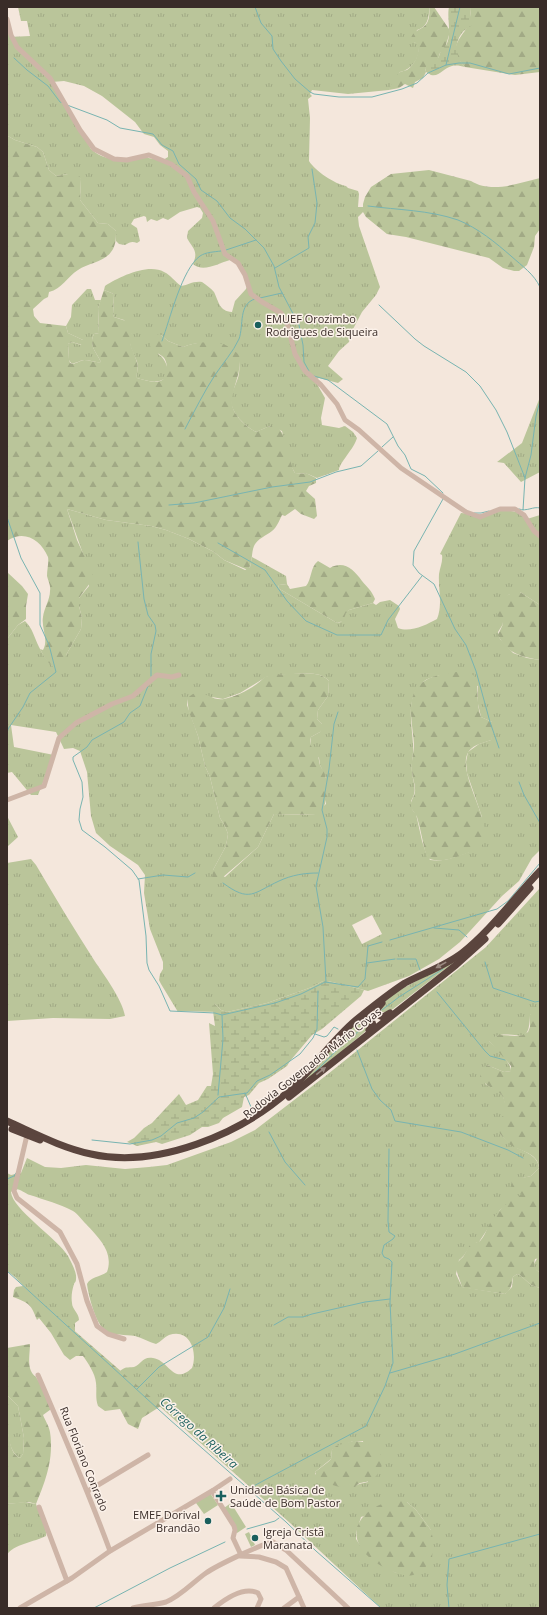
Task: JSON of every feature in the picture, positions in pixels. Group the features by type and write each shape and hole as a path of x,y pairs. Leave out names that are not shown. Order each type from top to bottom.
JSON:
{"highway":[{"name":"Rodovia Governador Mário Covas","path":"7,1121 74,1149 90,1154 118,1158 138,1158 159,1154 229,1131 259,1115 302,1079 338,1036 368,1011 405,984 437,968 462,953 481,936 540,871"},
{"name":"Rodovia Governador Mário Covas","path":"8,1127 81,1155 106,1160 139,1161 175,1155 214,1142 254,1123 474,949 540,878"},
{"path":"405,984 381,1004 377,1010 378,1015 386,1015 416,995"},
{"path":"338,1036 361,1020 366,1018 372,1019 372,1026 350,1048"}],"street":[{"path":"7,19 11,35 17,47 50,78 80,130 94,149 114,159 127,160 149,156 172,164 187,176 194,192 213,222 225,254 238,263 245,274 251,294 281,313 287,323 295,354 305,371 321,385 337,404 345,420 359,430 400,468 466,512 480,516 500,509 515,510 524,515 540,536"},
{"path":"7,800 44,786 59,738 76,723 112,704 133,696 157,675 172,677 179,675"},
{"path":"27,1135 14,1191 17,1198 60,1232 77,1264 87,1301 97,1326 108,1334 124,1339"},
{"name":"Rua Floriano Conrado","path":"38,1375 88,1491 110,1551"},
{"path":"88,1491 148,1454"},
{"path":"20,1608 67,1581 110,1551 230,1479"},
{"path":"212,1491 234,1526 235,1530 233,1538 240,1555"},
{"path":"39,1507 67,1581"},
{"path":"133,1608 166,1602 180,1594 207,1572 240,1555 269,1543 276,1544 286,1550 348,1608"},
{"path":"240,1555 259,1557 276,1562 286,1568 304,1608"},
{"path":"214,1608 243,1591 253,1590 258,1593 261,1599 257,1608"},
{"path":"284,1608 292,1605 299,1597"}],"green space":[{"path":"18,7 430,7 426,24 417,30 414,42 419,44 417,58 409,68 400,72 389,90 348,94 312,90 310,94 312,96 308,99 310,118 309,161 320,173 331,180 358,191 358,207 363,207 363,212 358,217 359,226 380,287 376,295 362,312 352,331 349,342 339,351 328,366 343,379 338,383 319,378 317,379 317,384 325,398 321,418 322,425 339,428 345,426 353,432 357,438 339,470 317,478 308,474 295,473 291,466 282,431 270,426 256,432 236,415 231,401 238,376 239,361 238,354 232,350 218,345 204,343 197,343 183,347 168,341 161,335 158,354 166,363 168,371 167,375 162,380 156,382 137,378 138,364 130,344 130,336 132,332 124,320 114,317 114,294 104,290 105,286 134,272 150,269 157,270 166,273 181,286 202,282 214,292 218,302 224,310 232,312 235,301 246,289 248,284 240,265 230,260 201,268 193,264 195,252 187,238 188,231 202,218 203,213 200,208 197,207 180,212 168,220 163,218 157,221 151,219 147,222 146,217 144,216 134,219 131,224 137,228 140,241 137,243 131,242 125,245 119,244 116,241 116,231 108,224 98,223 80,200 81,179 68,174 56,176 49,170 43,152 37,147 15,140 8,136 7,27 10,37 30,36 27,21 21,21","holes":["64,81 84,86 102,96 135,122 144,134 154,137 160,145 168,151 168,157 163,160 143,158 114,159 102,156 91,149 52,82"]},
{"path":"430,7 434,7 449,29 449,35 445,48 440,53 437,62 425,68 426,72 423,78 415,82 413,88 405,84 399,88 389,90 397,75 410,68 416,59 419,45 411,38 414,33 427,23"},
{"path":"449,7 470,7 471,17 474,22 462,33 457,42 459,59 465,67 452,66 437,75 431,75 426,72 425,68 427,65 436,61 441,50 448,42"},
{"path":"470,7 540,7 540,72 515,75 465,67 456,52 456,46 469,23 471,16"},
{"path":"7,132 8,136 15,140 37,147 43,152 49,170 56,176 78,174 81,179 80,200 98,223 108,224 116,231 115,245 113,250 108,255 78,270 61,286 49,292 48,297 33,309 34,316 40,323 66,326 68,333 83,340 84,343 82,345 72,342 68,344 70,363 84,360 101,362 94,349 92,338 94,334 99,333 98,308 104,290 114,294 114,317 129,322 133,330 131,336 131,347 138,365 137,378 156,382 160,381 166,376 166,362 160,355 150,350 151,344 158,334 168,341 183,347 207,342 224,345 240,356 239,373 232,399 233,409 236,414 243,423 256,432 271,426 277,428 281,432 287,445 292,468 295,473 308,474 316,478 316,483 309,486 306,491 315,499 317,516 314,519 301,514 295,509 285,516 282,515 274,529 260,539 254,546 251,564 248,570 224,560 214,552 189,539 166,530 151,526 106,520 67,509 77,540 92,573 93,579 79,598 82,618 81,629 66,655 64,668 60,670 50,665 40,649 43,650 45,646 43,617 50,594 47,576 48,557 36,541 26,536 20,536 7,541"},
{"path":"429,170 488,187 514,185 540,178 540,229 535,236 534,247 527,265 519,271 514,271 503,268 489,258 406,237 387,234 366,217 363,212 363,204 371,187 391,174"},
{"path":"87,289 91,289 95,300 101,300 98,308 99,333 94,334 92,342 101,362 84,360 71,363 69,360 68,344 72,342 81,345 83,340 68,333 66,326 71,317 72,305"},
{"path":"540,397 540,472 521,482 504,463 497,462 522,443"},
{"path":"67,509 106,520 151,526 166,530 189,539 214,552 224,560 245,570 250,567 252,557 286,576 287,584 279,585 278,588 337,623 341,622 346,612 349,610 373,603 376,605 380,602 390,600 399,606 400,609 395,619 398,628 408,630 423,626 437,619 440,608 439,574 442,555 440,554 461,513 484,515 497,511 511,511 517,512 527,519 540,515 540,605 520,592 508,595 502,622 503,624 498,632 500,639 513,653 527,658 540,660 540,850 532,858 519,881 502,896 460,942 439,959 409,976 368,991 323,981 312,987 267,1003 227,1012 221,1010 214,1003 219,1012 178,1012 159,980 163,969 163,962 150,929 144,893 145,875 138,865 110,846 96,833 91,816 87,772 80,751 73,748 64,749 56,732 11,725 14,747 54,755 38,795 31,795 12,772 7,773 7,639 18,625 25,621 32,630 46,659 52,666 66,655 81,629 82,618 79,598 89,586 86,562","holes":["317,674 329,681 328,696 318,710 317,719 322,724 320,732 311,737 310,747 319,758 320,765 326,778 326,804 314,815 274,814 258,847 225,877 213,870 226,846 228,834 220,818 210,777 205,766 198,736 187,705 187,699 212,697 223,699 240,693 266,677 278,675","440,675 478,686 478,704 481,717 492,722 491,740 479,744 468,752 466,762 467,773 482,817 469,852 450,859 430,860 422,841 416,814 413,811 411,801 415,790 412,768 413,747 411,711 417,688 425,681","372,915 382,934 362,944 352,925"]},
{"path":"318,561 330,568 340,565 348,567 352,570 369,589 375,599 373,603 349,610 343,621 337,623 278,588 279,585 287,584 290,589 306,586 314,566"},
{"path":"7,572 28,594 26,619 18,625 7,639"},
{"path":"514,592 520,592 540,605 540,660 527,658 516,654 506,646 498,635 503,624 497,614 497,606 507,595"},
{"path":"466,671 476,677 481,717 492,722 491,740 476,745 471,749 466,760 470,785 481,813 485,837 482,845 475,850 444,860 435,860 427,858 417,817 411,806 415,787 412,776 414,740 411,718 411,703 416,689 426,680 439,675"},
{"path":"317,674 329,681 328,696 318,710 317,719 322,724 323,728 320,732 311,737 310,740 311,745 318,756 327,781 326,800 322,811 319,815 274,814 258,847 215,884 212,878 213,870 226,846 228,834 220,818 210,777 205,766 198,736 189,712 187,699 196,693 201,693 214,698 224,699 246,691 265,677 275,675"},
{"path":"7,816 18,837 7,847"},
{"path":"31,859 112,987 125,1016 110,1019 53,1018 7,1021 7,863"},
{"path":"540,888 540,1005 530,1015 528,1031 525,1034 522,1036 499,1035 489,1041 506,1059 511,1071 504,1072 487,1065 485,1084 500,1092 504,1098 505,1113 500,1134 512,1145 534,1157 539,1168 531,1176 523,1178 523,1194 500,1210 479,1242 472,1245 465,1255 459,1260 456,1274 462,1287 505,1294 512,1287 513,1277 517,1274 531,1285 540,1288 540,1608 381,1608 290,1523 120,1371 125,1368 136,1366 146,1358 153,1358 163,1363 176,1373 186,1373 192,1368 194,1362 193,1349 191,1343 182,1335 169,1335 156,1344 135,1336 112,1334 102,1327 93,1309 87,1284 93,1278 107,1272 109,1265 107,1252 100,1240 77,1214 63,1206 30,1195 18,1189 11,1192 13,1199 19,1207 63,1249 75,1270 76,1281 72,1291 72,1305 78,1315 79,1320 75,1323 75,1332 7,1271 7,1173 11,1175 21,1173 27,1158 45,1167 61,1168 86,1165 125,1169 167,1165 231,1142 255,1130 328,1074 486,947","holes":["353,1441 363,1441 368,1482 354,1487 339,1486 315,1474 315,1472 331,1459 332,1450","407,1502 416,1510 431,1530 412,1575 394,1572 361,1547 356,1539 356,1533 361,1517"]},
{"path":"457,960 393,1009 387,1012 380,1012 381,1006 394,994"},
{"path":"323,981 364,990 361,996 322,1029 312,1035 287,1066 268,1079 259,1083 249,1095 244,1097 242,1107 223,1118 219,1123 208,1127 202,1127 190,1135 162,1144 156,1142 137,1146 127,1142 152,1123 179,1094 186,1105 198,1100 207,1086 211,1086 213,1074 209,1023 215,1026 213,1011 216,1011 211,1008 214,1003 221,1010 227,1012 267,1003 312,987"},
{"path":"540,1005 540,1258 535,1259 534,1265 540,1273 540,1288 531,1285 517,1274 513,1277 510,1289 505,1294 465,1288 462,1287 455,1266 471,1244 479,1242 482,1239 492,1220 499,1211 522,1194 514,1191 511,1186 512,1180 531,1176 539,1168 538,1163 533,1157 512,1146 500,1134 498,1120 503,1116 503,1096 480,1079 481,1069 487,1065 504,1072 511,1071 511,1066 489,1041 489,1039 499,1035 517,1036 528,1032 530,1027 530,1015 534,1007"},
{"path":"368,1020 370,1024 368,1029 296,1088 314,1071 345,1033 352,1027"},
{"path":"538,1257 540,1258 540,1273 535,1269 534,1264"},
{"path":"23,1286 161,1406 142,1418 138,1429 128,1424 120,1409 105,1411 98,1406 94,1376 91,1368 83,1356 76,1356 70,1360 64,1355 51,1333 39,1318 37,1320 31,1307 23,1301 13,1297 16,1287"},
{"path":"30,1344 29,1362 31,1370 54,1407 43,1415 50,1432 50,1460 46,1478 36,1504 29,1502 7,1504 7,1430 12,1449 16,1456 20,1458 23,1454 24,1438 18,1406 7,1395 7,1348"},
{"path":"7,1395 18,1406 24,1438 23,1454 20,1458 15,1454 9,1439"},
{"path":"353,1441 368,1444 379,1452 382,1458 382,1464 380,1471 374,1478 369,1481 359,1483 355,1487 351,1488 336,1486 318,1480 315,1472 331,1459 332,1450 336,1446"},
{"path":"210,1493 218,1505 204,1514 196,1503"},
{"path":"392,1500 402,1500 407,1502 416,1510 431,1530 433,1539 432,1560 418,1573 413,1575 407,1575 389,1570 375,1562 365,1553 358,1543 356,1533 359,1523 365,1514 376,1506"},
{"path":"25,1502 36,1504 44,1524 46,1536 14,1548 7,1555 7,1504"},
{"path":"231,1503 246,1527 237,1533 224,1508"},
{"path":"249,1532 255,1545 251,1547 245,1534"}],"waterway":[{"path":"255,7 261,23 272,36 273,49 281,61 295,79 314,94 339,97 372,97 402,89 417,83 428,73 446,65 459,63 470,63 509,74 540,68"},
{"path":"446,65 460,7"},
{"path":"14,58 48,86 60,102 63,103"},
{"path":"67,105 107,120 120,128 153,134 162,145 173,151 179,164 196,179 201,190 217,201 230,218 245,229 264,248 274,266 279,287 299,325 303,345 304,362 309,371"},
{"path":"275,268 309,248 308,237 315,223 317,203 312,169"},
{"path":"368,206 436,214 465,223 486,236 505,251 531,274 540,287"},
{"path":"226,250 256,240"},
{"path":"162,341 182,283 194,262 202,255 210,252 221,251"},
{"path":"260,298 282,293"},
{"path":"185,429 211,381 237,344 244,310 246,305 255,299"},
{"path":"379,305 415,339 466,372 480,386 496,410 507,432 525,478"},
{"path":"314,376 328,380 387,424 398,446 405,455 411,469 425,476 443,493"},
{"path":"523,510 525,478 531,455 536,416 540,401"},
{"path":"382,447 393,437"},
{"path":"169,505 194,503 272,487 310,482 336,472 361,466 378,451"},
{"path":"443,499 414,551 413,565 419,573 434,584 455,629 466,645 476,671 499,748"},
{"path":"519,509 525,510 540,508"},
{"path":"474,513 489,511"},
{"path":"7,517 21,558 40,593 40,625 49,645 56,672 30,693 23,707 8,729 7,734"},
{"path":"138,542 144,599 148,615 155,625 156,631 151,654 151,676"},
{"path":"218,543 265,570 287,601 306,621 337,635 381,635 388,620 422,576"},
{"path":"148,686 140,706 130,713 124,722 92,740 87,747 73,757 73,760 82,782 83,797 79,820 82,830 132,870 139,880 146,936 147,963 149,970 159,986 170,1011 215,1013 222,1015 275,1003 301,994 325,982 358,987 365,979 368,946 382,942"},
{"path":"326,982 323,927 316,886 327,837 327,829 322,810 329,769 334,724 338,712"},
{"path":"519,782 524,795 540,823"},
{"path":"390,940 497,909 508,901 540,863"},
{"path":"138,879 163,875 188,877 195,873"},
{"path":"223,883 239,893 251,894 289,877 318,873"},
{"path":"434,928 459,930 467,937"},
{"path":"367,963 395,959"},
{"path":"397,959 416,959 420,970"},
{"path":"485,962 493,988 535,1002 540,1001"},
{"path":"382,1010 399,997 443,969"},
{"path":"92,1140 130,1144 152,1140 161,1136 177,1123 194,1118 219,1097 247,1093 257,1081 270,1075 300,1054 313,1038 317,1029 318,991"},
{"path":"437,992 485,1051 490,1056 505,1060"},
{"path":"218,1095 223,1039 222,1015"},
{"path":"314,1073 337,1050 368,1023"},
{"path":"315,1034 324,1037 327,1036 334,1027 338,1029"},
{"path":"357,1050 372,1089 380,1100 391,1110 395,1121 461,1132 508,1150 523,1158"},
{"path":"245,1093 251,1107"},
{"path":"269,1132 285,1162 305,1185"},
{"path":"248,1489 366,1426 385,1386 393,1363 390,1302 392,1262 384,1257 382,1253 384,1245 395,1236 389,1232 388,1221 389,1149"},
{"path":"7,1179 14,1176 16,1173"},
{"name":"Córrego da Ribeira","path":"7,1271 169,1419 381,1608"},
{"path":"137,1389 159,1367 208,1337 224,1308 230,1289"},
{"path":"274,1325 288,1317 303,1317 365,1302 390,1299"},
{"path":"390,1373 455,1354 540,1323"},
{"path":"247,1529 275,1521 279,1518"},
{"path":"449,1608 447,1585 449,1559 540,1534"},
{"path":"94,1608 170,1568 225,1542"}],"place":[{"name":"EMUEF Orozimbo Rodrigues de Siqueira","path":"258,325"},
{"name":"Unidade Básica de Saúde de Bom Pastor","path":"221,1496"},
{"name":"EMEF Dorival Brandão","path":"208,1521"},
{"name":"Igreja Cristã Maranata","path":"255,1538"}]}
